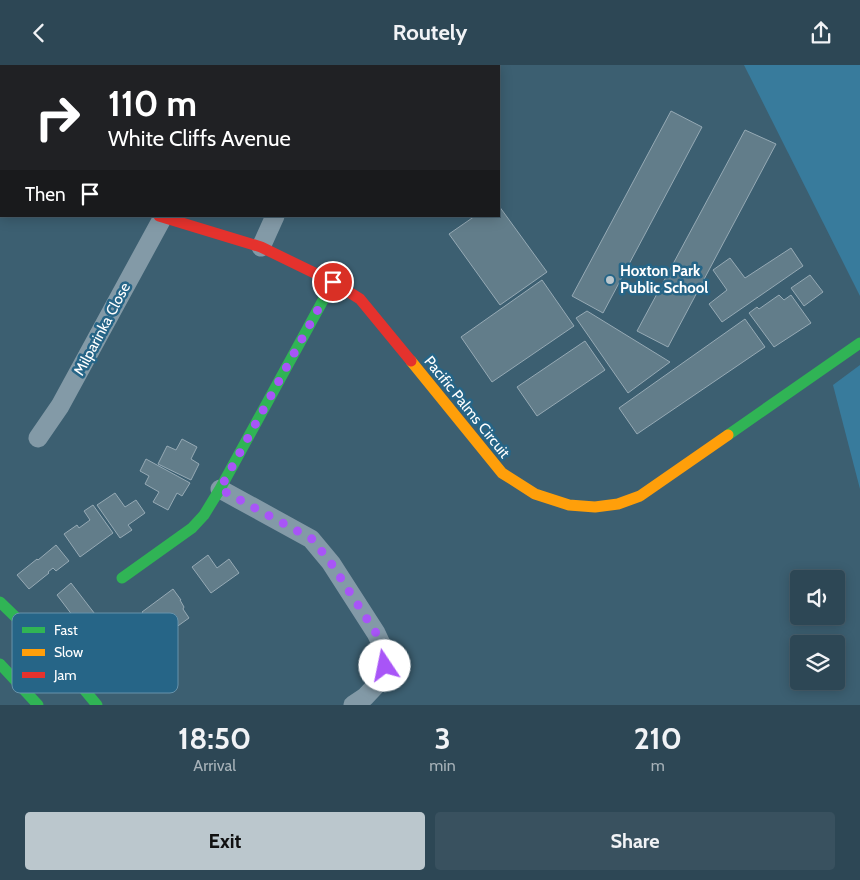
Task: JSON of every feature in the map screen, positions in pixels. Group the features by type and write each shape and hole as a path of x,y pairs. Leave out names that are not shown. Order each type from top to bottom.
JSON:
{"street":[{"name":"Pacific Palms Circuit","path":"161,217 261,247 333,282 360,299 502,473 535,495 569,505 595,507 618,504 640,496 860,343"},
{"name":"Milparinka Close","path":"38,438 60,406 161,217"},
{"path":"261,247 275,217"},
{"path":"122,578 192,528 204,515 333,282"},
{"path":"220,489 312,539 331,563 376,633 384,650 385,666 380,681 365,697 352,705"},
{"path":"0,602 12,614"},
{"path":"0,664 12,677"},
{"path":"27,693 38,705"},
{"path":"87,693 97,705"}],"shaded area":[{"path":"744,65 860,65 860,296"},
{"path":"860,365 860,489 833,385"}],"building":[{"path":"671,111 702,127 603,313 572,296"},
{"path":"745,130 776,144 668,347 637,331"},
{"path":"500,207 547,272 500,305 449,234 474,217 500,217"},
{"path":"791,248 803,266 722,322 709,304 727,290 713,270 730,258 745,278"},
{"path":"810,275 823,292 804,306 791,288"},
{"path":"542,280 574,326 492,382 461,337"},
{"path":"779,295 784,300 791,295 811,323 774,347 749,313 757,307 759,309"},
{"path":"587,311 670,362 628,393 576,318"},
{"path":"745,319 765,347 637,434 619,408"},
{"path":"585,341 605,370 537,416 517,387"},
{"path":"182,439 197,447 191,459 199,464 191,480 158,464 167,446 176,450"},
{"path":"146,459 190,483 182,496 177,493 168,510 153,502 159,492 145,484 149,476 140,471"},
{"path":"115,493 125,507 136,500 145,513 128,525 132,530 120,538 97,505"},
{"path":"93,505 113,533 80,557 64,534 77,525 79,528 90,520 84,511"},
{"path":"56,545 69,561 56,571 53,568 29,589 17,575"},
{"path":"208,555 217,568 229,559 239,573 211,593 192,567"},
{"path":"71,583 94,613 71,613 57,595"},
{"path":"173,589 181,600 183,609 189,618 178,626 178,613 142,612"}],"traffic: fast":[{"path":"122,578 192,528 204,515 333,282"},
{"path":"728,435 860,343"},
{"path":"0,602 12,614"},
{"path":"0,664 12,677"},
{"path":"27,693 38,705"},
{"path":"87,693 97,705"}],"traffic: slow":[{"path":"411,361 502,473 535,494 569,505 595,507 618,504 640,496 728,435"}],"traffic: jam":[{"path":"162,217 261,247 333,282 360,299 411,361"}],"place":[{"name":"Hoxton Park Public School","path":"610,280"}],"route":[{"path":"333,282 220,489 312,539 331,563 376,633 384,650 385,666"}]}
